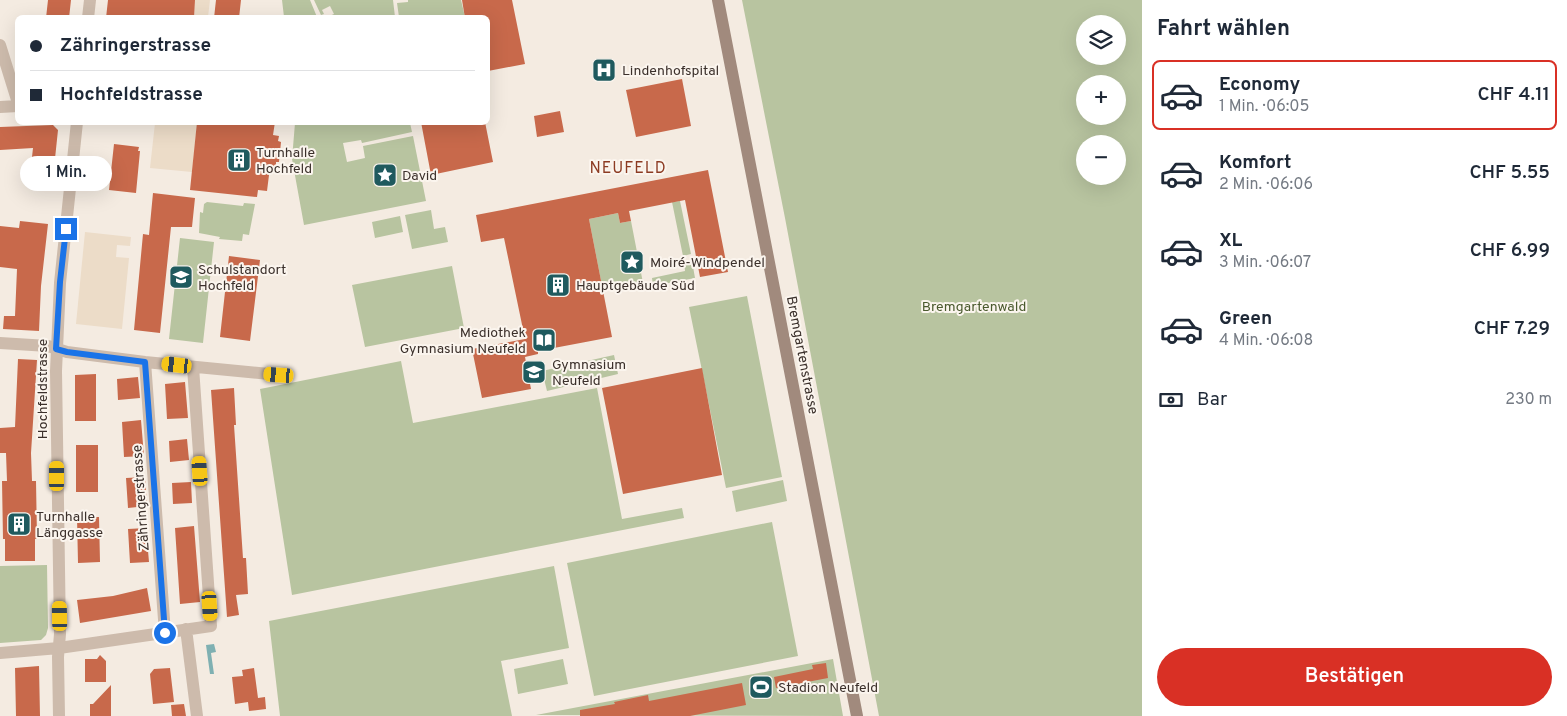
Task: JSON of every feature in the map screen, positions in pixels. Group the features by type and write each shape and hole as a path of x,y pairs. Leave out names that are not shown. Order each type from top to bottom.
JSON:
{"main road":[{"name":"Bremgartenstrasse","path":"718,0 857,716"}],"street":[{"path":"88,15 90,0"},
{"path":"0,45 15,94"},
{"path":"0,107 15,104"},
{"name":"Hochfeldstrasse","path":"59,716 56,349 60,282 77,125"},
{"path":"0,343 48,346 67,352 145,362 279,375"},
{"name":"Zähringerstrasse","path":"145,362 165,633"},
{"path":"0,653 59,648 211,626 193,367"},
{"path":"186,630 196,716"}],"green space":[{"path":"282,0 310,0 316,15 284,15"},
{"path":"314,0 393,0 395,15 332,15 334,14 330,6 322,10 324,14 321,15"},
{"path":"408,0 461,0 465,15 399,15 397,3 408,2"},
{"name":"Bremgartenwald","path":"742,0 1142,0 1142,716 879,716"},
{"path":"295,125 410,125 412,132 362,143 361,140 343,143 347,162 365,158 363,146 413,136 426,201 304,225 292,159"},
{"path":"680,201 691,254 683,256 672,202"},
{"path":"207,202 243,206 244,203 255,204 249,235 243,234 242,241 219,239 220,237 199,233 200,212 203,213 204,204"},
{"path":"431,210 434,229 445,227 448,242 412,249 405,215"},
{"path":"618,213 620,223 631,221 643,283 603,291 589,219"},
{"path":"400,216 403,232 375,238 372,222"},
{"path":"180,238 214,242 203,343 169,339"},
{"path":"692,261 695,278 653,286 652,278 685,271 684,262"},
{"path":"452,266 464,328 365,347 352,285"},
{"path":"747,296 782,477 726,488 689,307"},
{"path":"614,355 618,374 547,391 542,371"},
{"path":"401,361 413,423 597,388 622,519 682,508 684,518 292,595 260,389"},
{"path":"783,480 787,501 736,512 732,491"},
{"path":"772,522 798,656 594,696 567,563"},
{"path":"47,565 48,628 46,635 41,640 0,643 0,566"},
{"path":"554,566 569,648 501,661 512,716 280,716 269,621"},
{"path":"563,659 568,684 518,694 514,669"},
{"name":"Stadion Neufeld","path":"833,659 843,716 536,715"}],"shaded area":[{"path":"195,0 210,0 208,15 194,15"},
{"path":"155,125 197,125 192,172 150,168"},
{"path":"85,232 131,237 130,246 117,245 116,257 129,258 122,329 76,324"}],"water":[{"path":"214,644 216,652 211,653 214,674 210,674 206,645"}],"building":[{"path":"48,0 71,0 69,15 46,15"},
{"path":"108,0 195,0 194,15 106,15"},
{"path":"216,0 241,0 239,15 214,15"},
{"path":"462,0 512,0 525,64 490,71 490,15 464,15"},
{"path":"682,79 691,126 636,137 626,90"},
{"path":"560,111 564,132 537,137 534,116"},
{"path":"53,125 58,130 52,187 29,184 33,148 0,150 0,127"},
{"name":"Turnhalle Hochfeld","path":"197,125 275,125 273,135 279,136 278,141 281,142 279,162 276,162 276,168 270,167 267,191 258,190 257,197 190,190"},
{"path":"422,125 486,125 493,162 431,175"},
{"path":"114,144 139,147 136,193 109,190"},
{"name":"Hauptgebäude Süd","path":"708,170 728,272 700,277 685,200 629,211 631,221 620,223 618,213 589,219 612,337 538,351 538,354 525,357 531,389 482,398 472,349 525,339 504,238 481,242 476,215"},
{"path":"153,193 195,198 192,227 171,227 160,333 134,330 143,234 149,235"},
{"path":"20,221 48,224 41,286 39,331 3,329 4,316 15,316 17,269 0,267 0,226 19,228"},
{"path":"229,256 260,260 250,341 220,337"},
{"path":"18,359 37,360 31,453 32,481 36,481 37,539 35,539 35,561 5,561 5,539 3,539 2,481 7,481 6,453 0,453 0,428 15,427"},
{"path":"702,368 722,475 623,494 602,388"},
{"path":"96,374 96,421 75,421 75,375"},
{"path":"138,377 140,398 118,400 117,379"},
{"path":"185,382 188,418 167,419 165,384"},
{"path":"234,388 236,425 234,425 243,558 246,558 248,594 236,595 239,615 227,617 211,390"},
{"path":"141,420 144,456 124,457 122,422"},
{"path":"187,439 189,460 170,462 169,441"},
{"path":"76,445 98,445 98,492 76,492"},
{"path":"145,477 147,506 128,508 126,478"},
{"path":"191,482 192,503 173,504 172,483"},
{"path":"77,517 99,517 100,562 78,563"},
{"path":"194,526 200,602 180,604 175,528"},
{"path":"146,528 149,562 130,563 128,529"},
{"path":"147,588 151,611 80,623 77,600 113,596"},
{"path":"100,655 106,661 106,682 85,682 85,659 97,659"},
{"path":"826,663 828,678 776,688 774,677 813,669 812,665"},
{"path":"39,666 40,716 16,716 15,668"},
{"path":"170,668 174,702 153,704 150,674 154,669"},
{"path":"254,668 258,698 265,697 266,709 249,711 248,702 235,704 232,677 243,676 242,670"},
{"path":"742,683 746,705 690,716 580,716 580,710 615,704 614,702 648,695 649,701"},
{"path":"111,685 111,716 90,716 90,704 93,704"},
{"path":"184,704 186,716 172,716 171,705"}],"place":[{"name":"Lindenhofspital","path":"604,70"},
{"name":"Turnhalle Hochfeld","path":"239,160"},
{"name":"David","path":"385,175"},
{"name":"Moiré-Windpendel","path":"632,262"},
{"name":"Schulstandort Hochfeld","path":"181,277"},
{"name":"Hauptgebäude Süd","path":"558,285"},
{"name":"Mediothek Gymnasium Neufeld","path":"544,340"},
{"name":"Gymnasium Neufeld","path":"534,372"},
{"name":"Turnhalle Länggasse","path":"19,524"},
{"name":"Stadion Neufeld","path":"761,687"}],"district":[{"name":"NEUFELD","path":"628,167"}],"route":[{"path":"66,229 60,282 56,349 145,362 165,633"}]}
